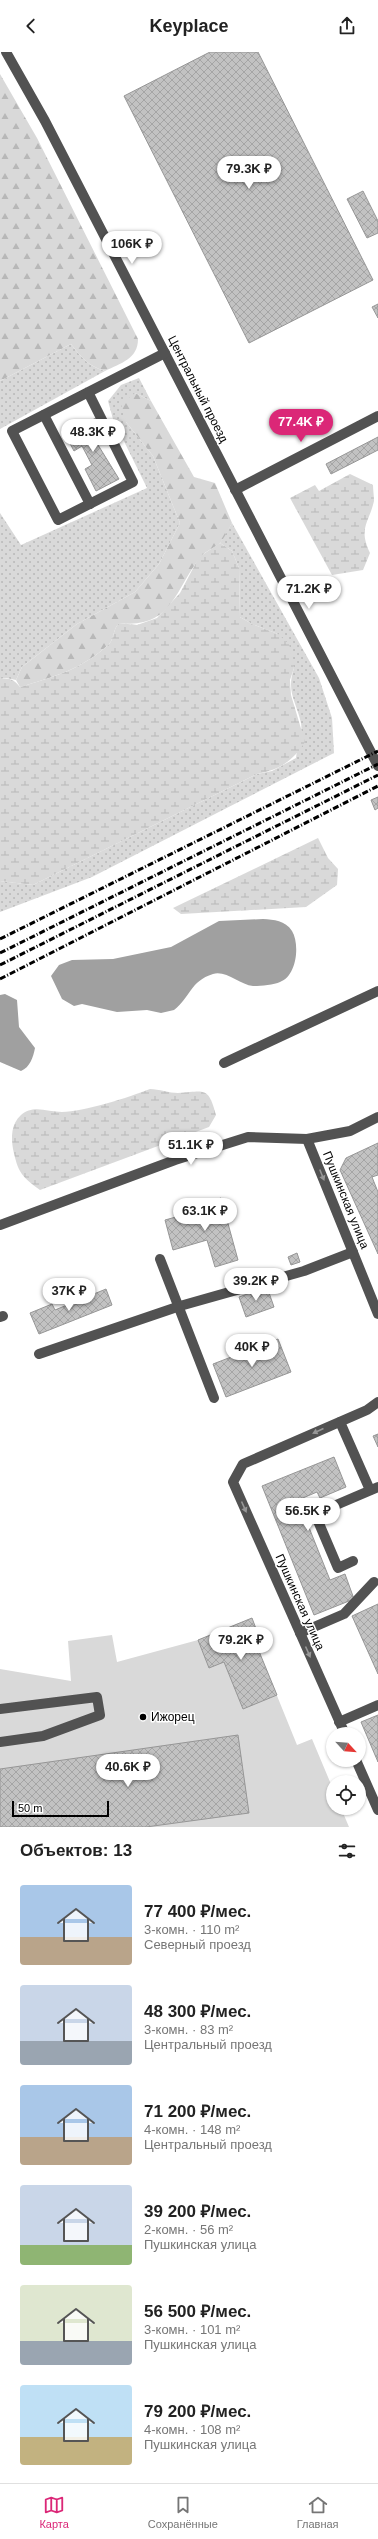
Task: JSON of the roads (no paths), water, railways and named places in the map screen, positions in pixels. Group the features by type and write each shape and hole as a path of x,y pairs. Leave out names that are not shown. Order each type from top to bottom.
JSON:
{"street":[{"name":"Центральный проезд","path":"6,52 45,121 378,766"},
{"path":"88,392 133,482 58,520 12,431 165,352"},
{"path":"44,415 90,504"},
{"path":"235,490 378,416"},
{"path":"224,1062 378,991"},
{"path":"0,1225 175,1160 248,1137 307,1139 350,1131 378,1117"},
{"name":"Пушкинская улица","path":"307,1139 378,1314"},
{"path":"40,1354 180,1306 304,1271 353,1252"},
{"path":"160,1259 180,1306 214,1398"},
{"name":"Пушкинская улица","path":"342,1727 233,1482 243,1464 367,1410 378,1402"},
{"path":"340,1422 374,1489 314,1514 338,1568 353,1562"},
{"path":"300,1633 344,1614 374,1582"},
{"path":"0,1709 97,1697 100,1715 43,1736 0,1742"},
{"path":"340,1722 378,1705"},
{"path":"359,1767 378,1810"}],"railway":[{"path":"0,939 378,751"},
{"path":"0,953 378,764"},
{"path":"0,965 378,775"},
{"path":"0,979 378,786"}],"place":[{"name":"Ижорец","path":"143,1717"}]}
